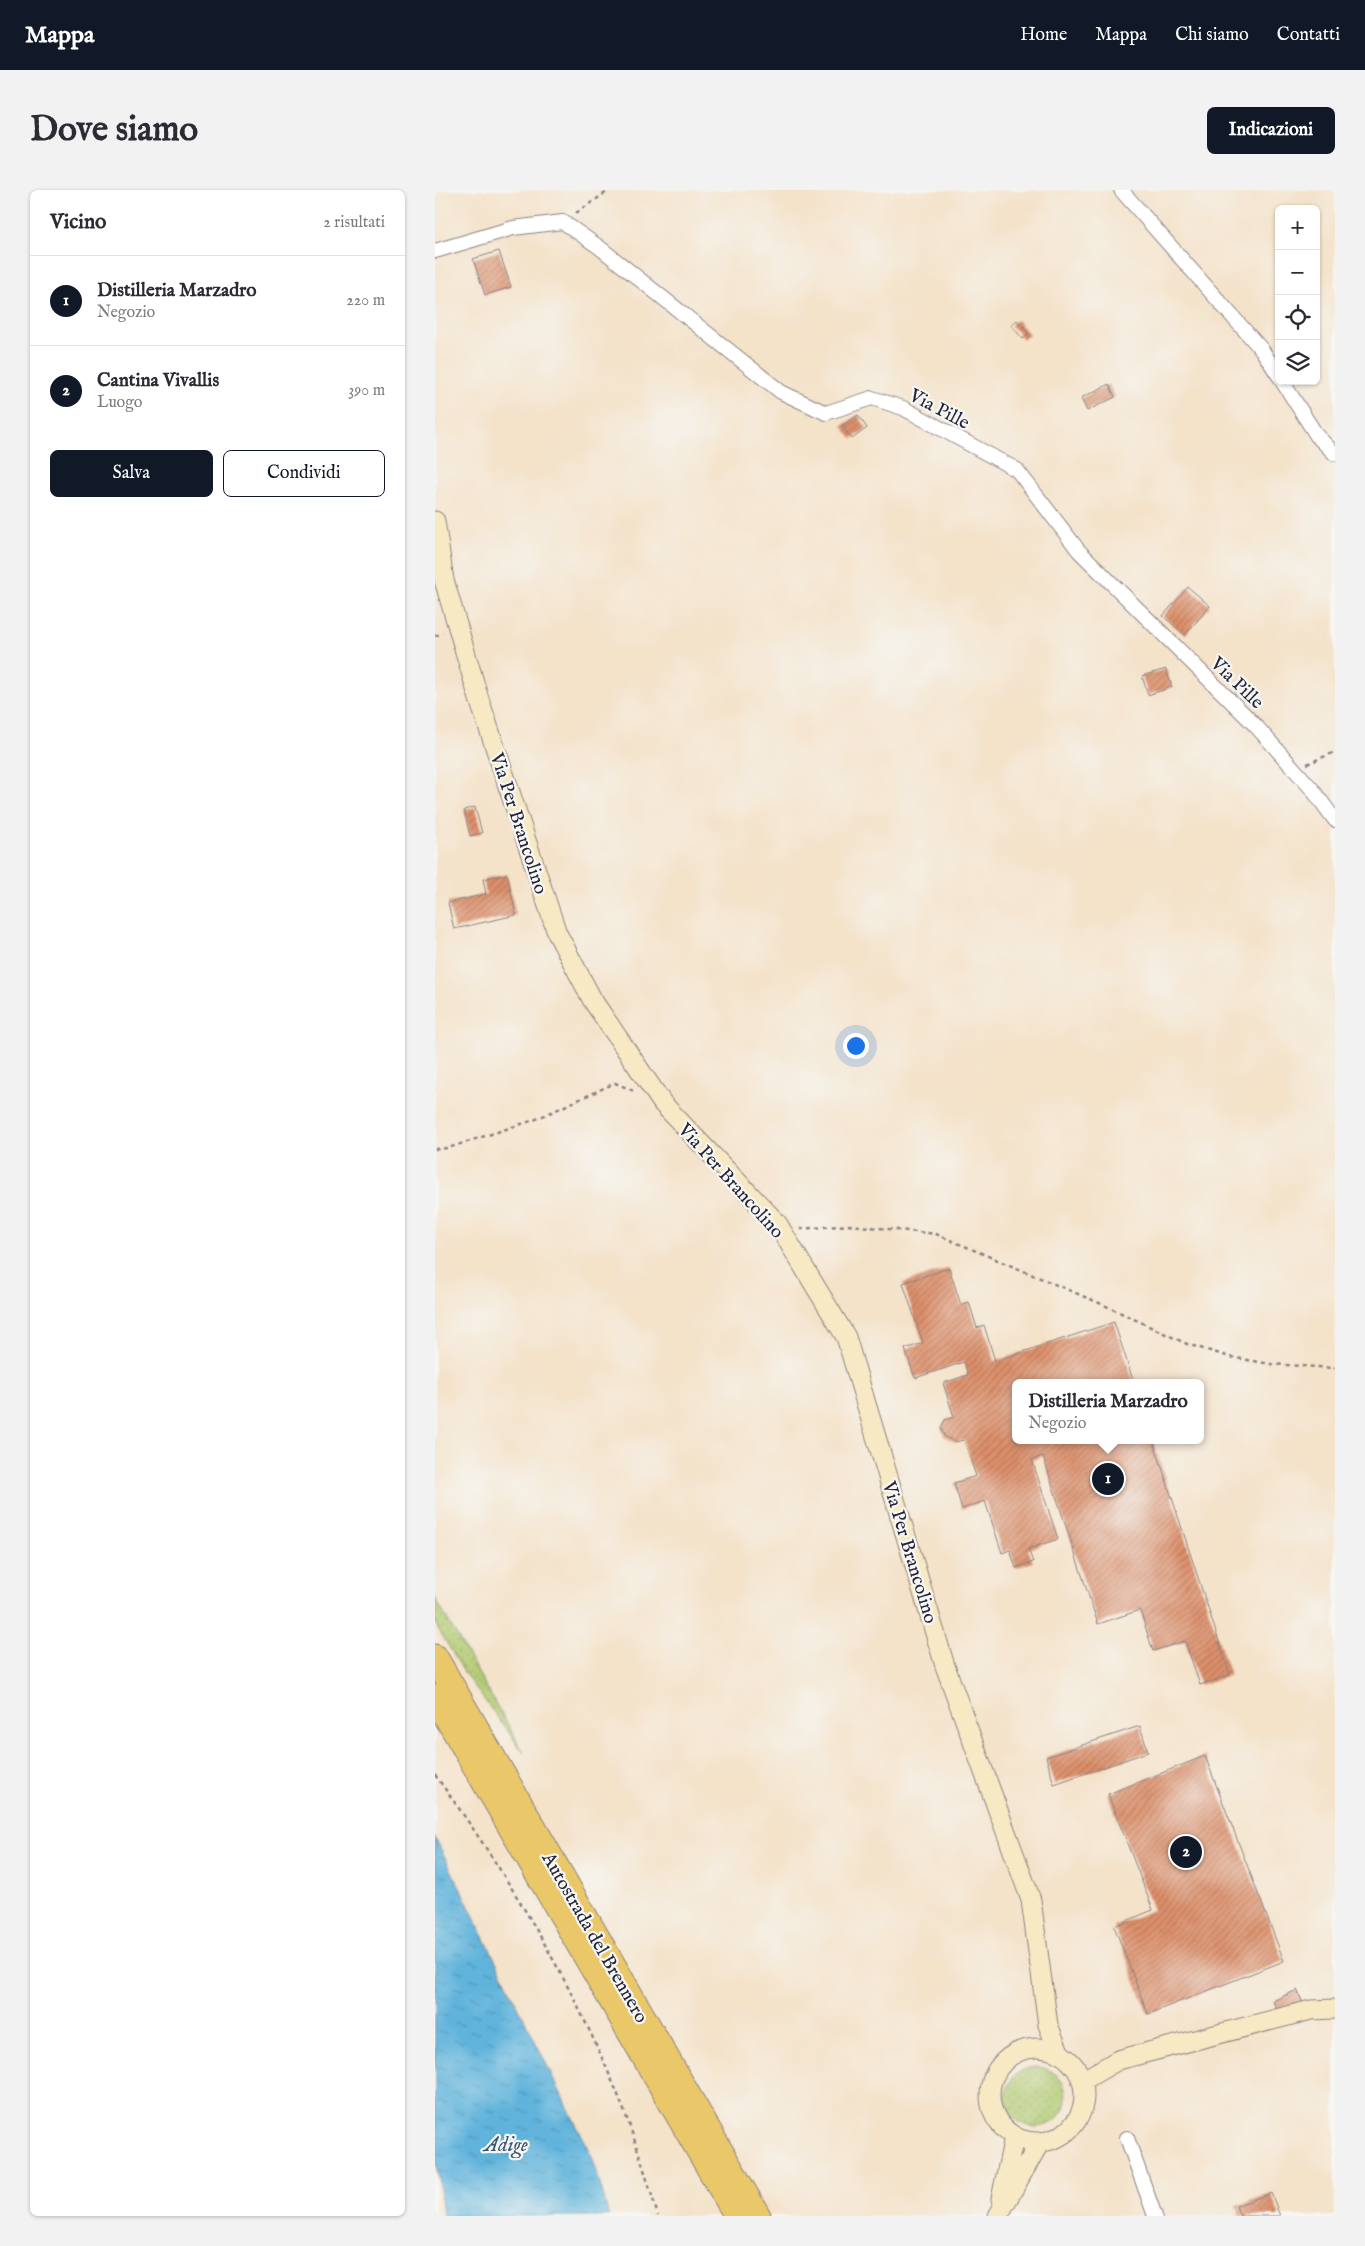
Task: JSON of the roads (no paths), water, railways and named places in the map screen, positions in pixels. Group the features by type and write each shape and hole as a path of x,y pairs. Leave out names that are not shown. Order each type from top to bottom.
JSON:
{"highway":[{"name":"Autostrada del Brennero","path":"435,1657 758,2216"},
{"name":"Autostrada del Brennero","path":"435,1697 737,2216"}],"main road":[{"name":"Via Per Brancolino","path":"435,521 444,580 479,699 557,933 593,1002 663,1104 777,1223 846,1337 945,1666 1031,1900 1036,1936"},
{"path":"1034,2048 1037,2033 1036,1936"},
{"path":"1036,1936 1048,2025 1060,2054"},
{"path":"1082,2081 1118,2060 1311,2010 1335,2009"},
{"path":"1043,2048 1060,2054 1077,2070 1082,2081 1083,2102 1076,2121 1066,2132 1054,2139 1040,2142 1027,2141 1014,2136 1002,2127 993,2115 989,2100 990,2084 996,2070 1006,2058 1019,2050 1043,2048"},
{"path":"998,2216 1014,2136"},
{"path":"998,2216 1040,2142"}],"street":[{"path":"1121,190 1262,350 1275,370"},
{"name":"Via Pille","path":"435,250 513,228 563,222 599,247 781,392 826,413 872,398 903,408 1017,470 1079,551 1255,725 1295,769 1335,820"},
{"path":"1285,385 1317,436 1335,454"},
{"path":"1127,2138 1155,2216"}],"water":[{"name":"Adige","path":"435,1837 593,2159 609,2216 443,2216 435,2153"}],"place":[{"name":"Distilleria Marzadro","path":"1108,1479"},
{"name":"Cantina Vivallis","path":"1186,1852"}]}
